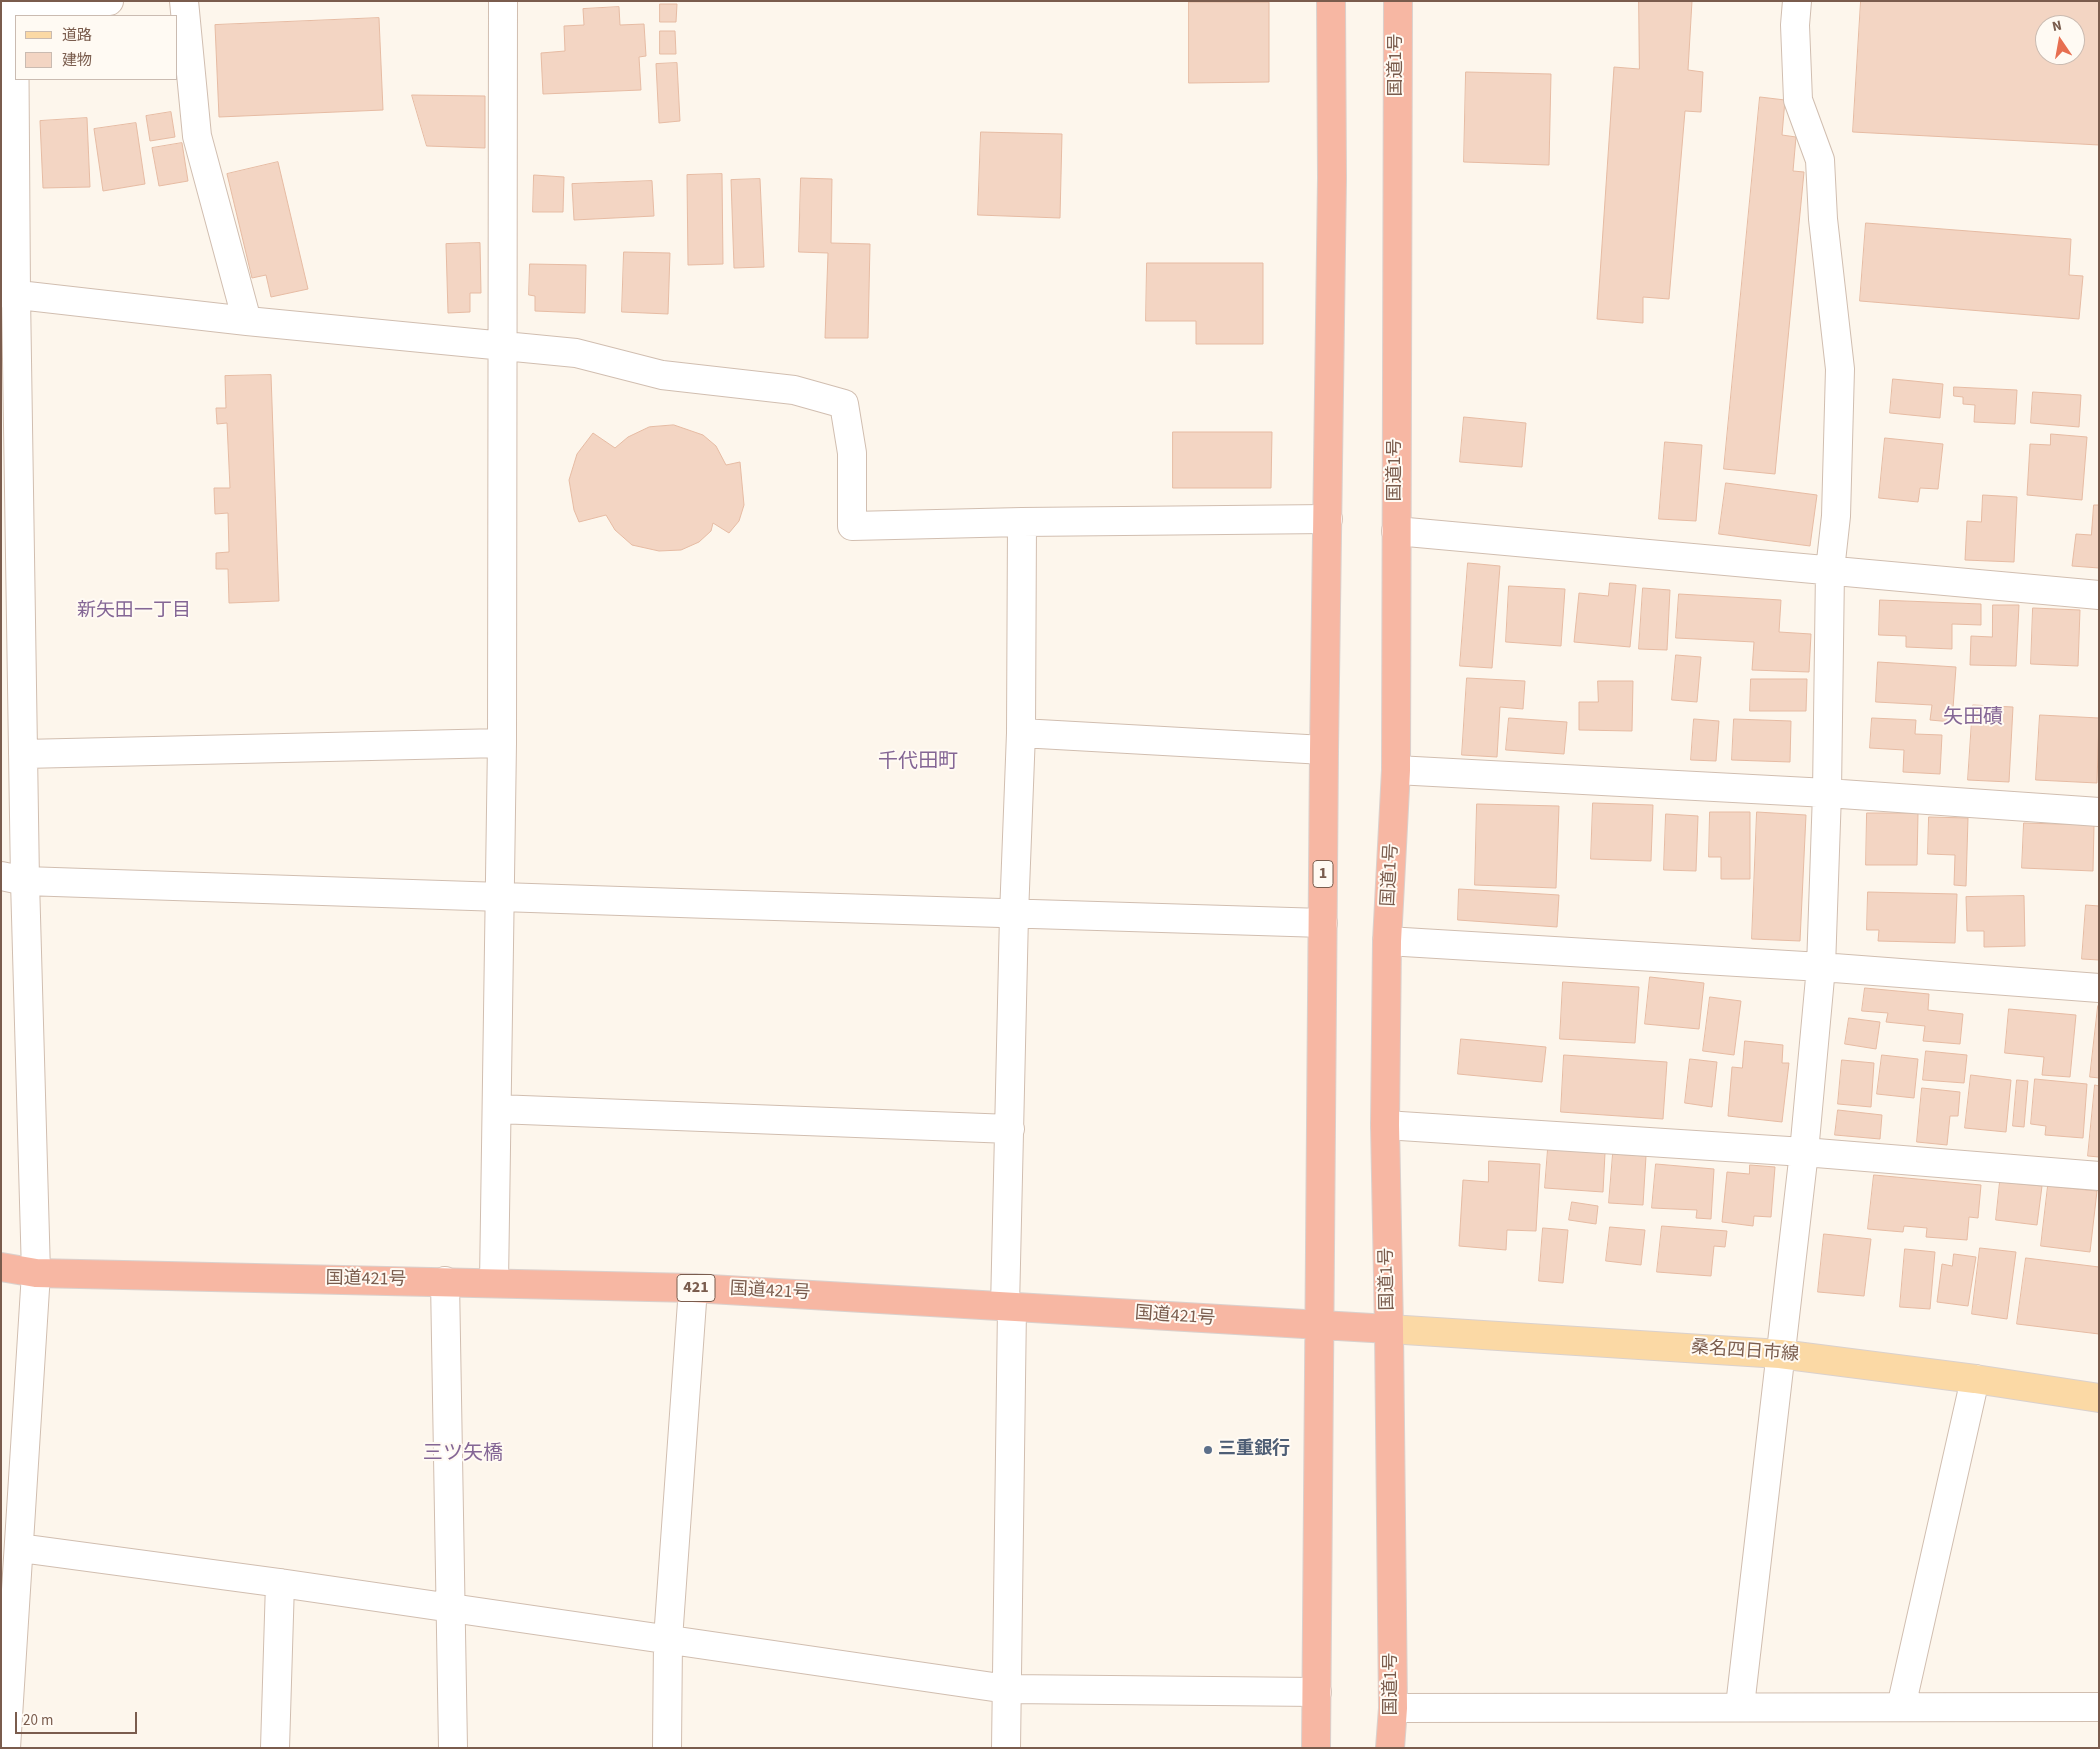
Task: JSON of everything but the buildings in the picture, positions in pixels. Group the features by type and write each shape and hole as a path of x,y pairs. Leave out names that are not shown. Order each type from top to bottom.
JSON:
{"highway":[{"name":"1","path":"1316,1748 1324,750 1332,178 1332,1"},
{"name":"国道1号","path":"1390,1748 1393,1708 1385,1125 1387,941 1396,770 1398,1"},
{"name":"国道421号","path":"1,1267 36,1273 693,1288 1389,1329"}],"main road":[{"name":"桑名四日市線","path":"1389,1329 1780,1354 1975,1379 2099,1398"}],"street":[{"path":"6,1748 36,1273 13,878 23,754 12,713 8,294 14,5 109,1"},
{"path":"184,1 197,136 247,321"},
{"path":"494,1282 502,743 503,1"},
{"path":"1740,1706 1804,1152 1821,967 1827,793 1830,570 1836,516 1840,369 1823,219 1820,160 1798,100 1795,25 1797,1"},
{"path":"8,294 247,321 576,353 662,374 794,390 844,404 852,453 852,526 1328,519"},
{"path":"1006,1748 1010,1129 1014,915 1021,733 1022,522"},
{"path":"1396,531 2099,595"},
{"path":"1021,733 1324,750"},
{"path":"23,754 502,743"},
{"path":"1396,770 1827,793 2099,812"},
{"path":"13,878 1014,915 1323,923"},
{"path":"1387,941 1821,967 2099,988"},
{"path":"496,1109 1010,1129"},
{"path":"1385,1125 1804,1152 2099,1176"},
{"path":"445,1281 453,1748"},
{"path":"667,1748 668,1639 693,1288"},
{"path":"1900,1707 1975,1379"},
{"path":"20,1548 280,1583 1007,1689 1317,1692"},
{"path":"275,1748 280,1583"},
{"path":"1393,1708 1740,1706 2099,1707"}],"place":[{"name":"三重銀行","path":"1208,1450"}],"district":[{"name":"新矢田一丁目","path":"134,612"},
{"name":"矢田磧","path":"1973,719"},
{"name":"千代田町","path":"918,763"},
{"name":"三ツ矢橋","path":"463,1455"}]}
